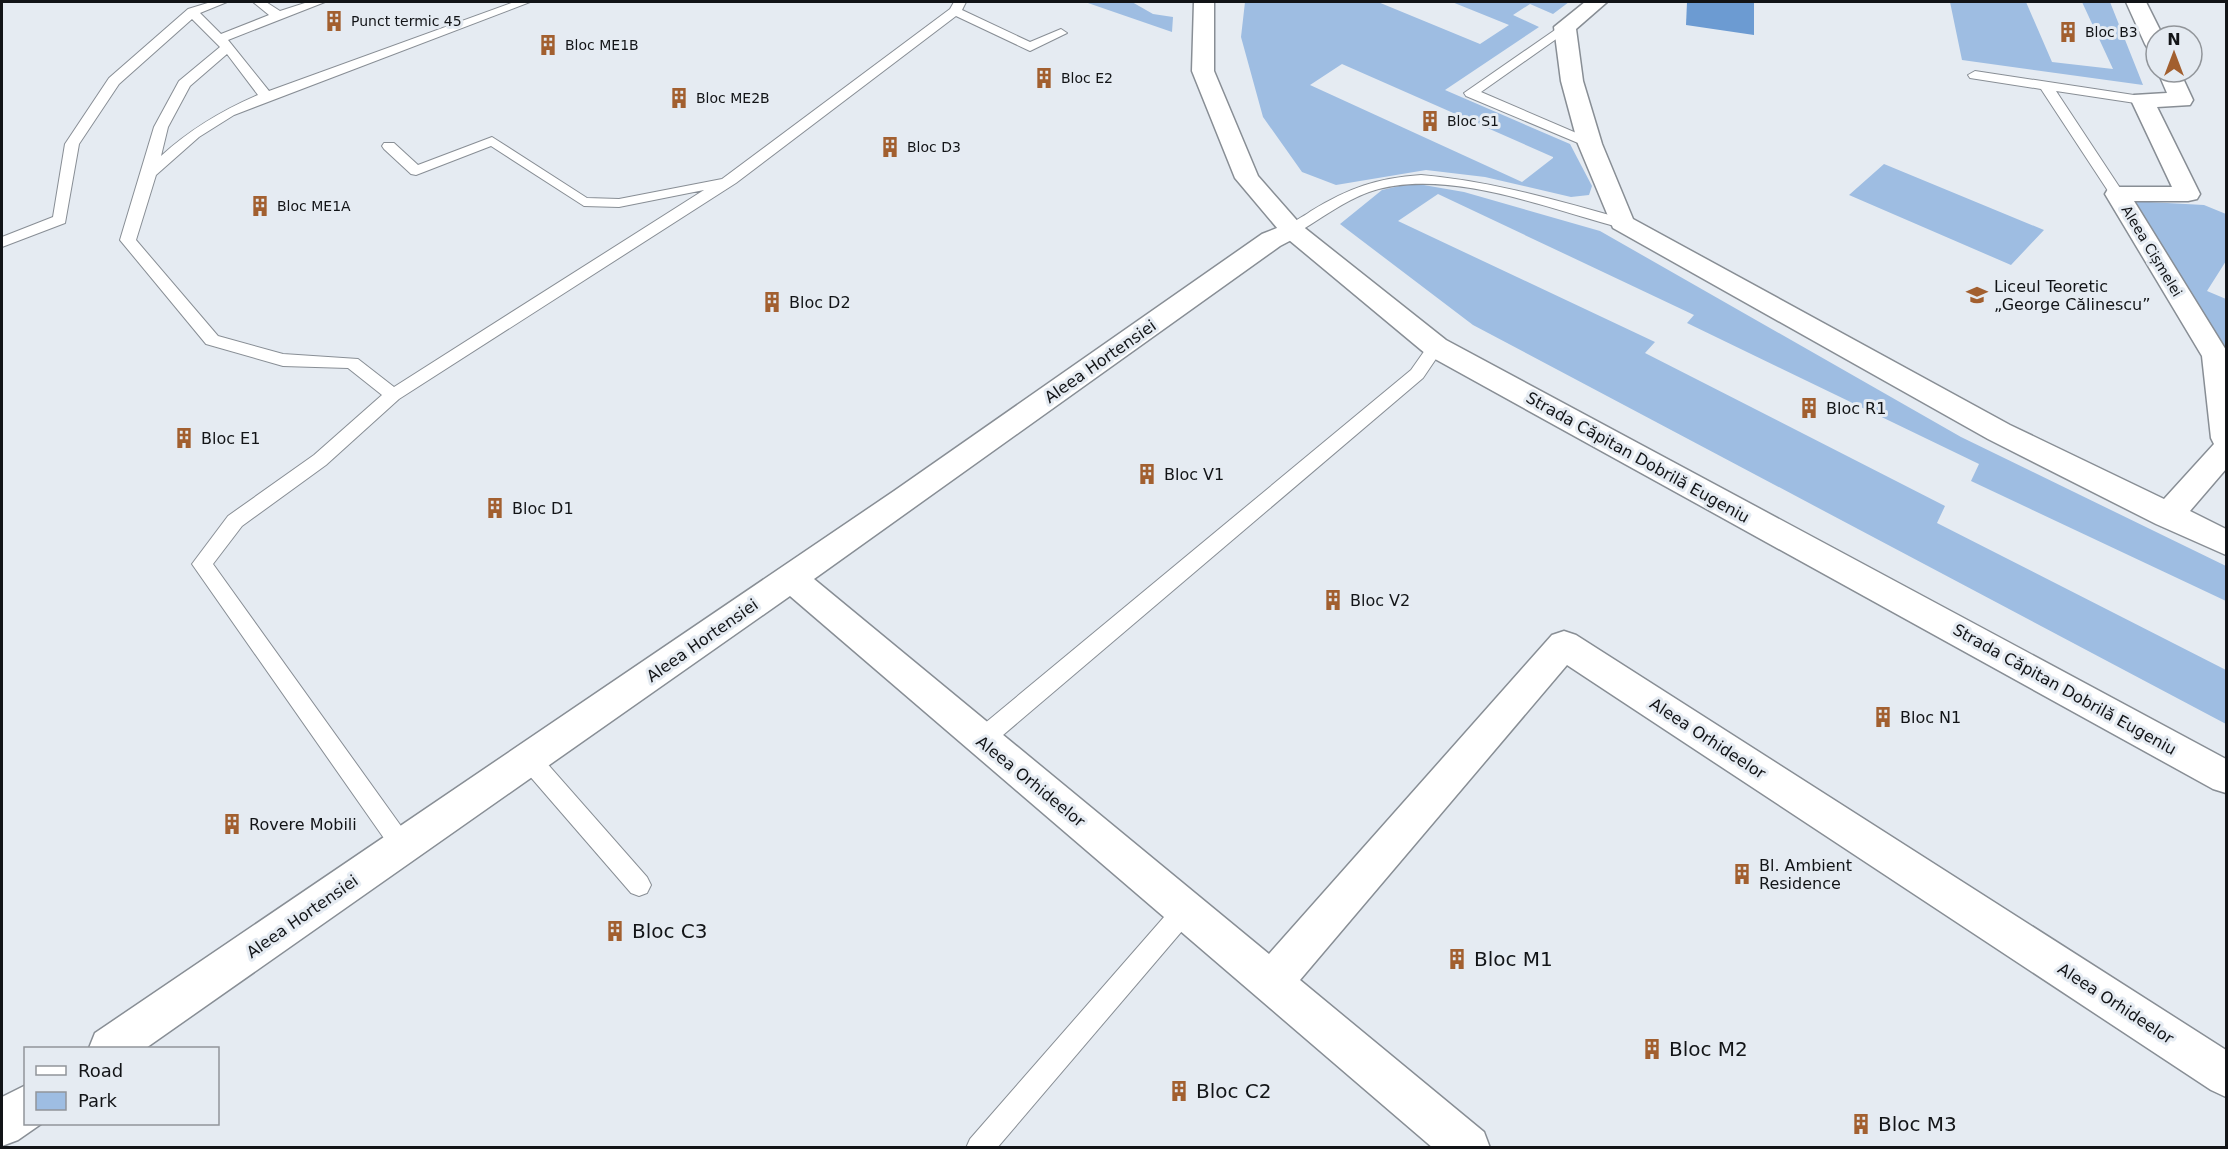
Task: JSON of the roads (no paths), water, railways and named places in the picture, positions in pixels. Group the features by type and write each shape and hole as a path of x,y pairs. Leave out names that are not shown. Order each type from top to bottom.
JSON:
{"street":[{"name":"Strada Căpitan Dobrilă Eugeniu","path":"1204,2 1203,71 1247,178 1292,230 1436,347 2226,777"},
{"path":"1597,2 1565,27 1572,81 1590,144 1622,223 1999,432 2226,543"},
{"path":"2136,2 2146,24"},
{"path":"2142,100 2182,100 2175,84"},
{"name":"Aleea Cișmelei","path":"2117,194 2188,194 2142,100"},
{"name":"Aleea Cișmelei","path":"2117,194 2216,356 2226,438"},
{"name":"Aleea Hortensiei","path":"111,1047 791,578 1271,240 1292,230"},
{"path":"2167,516 2226,450"},
{"name":"Aleea Orhideelor","path":"791,578 1468,1148"},
{"name":"Aleea Orhideelor","path":"1272,982 1564,645 2226,1075"},
{"path":"2,1124 24,1108"}],"lane":[{"path":"2,242 60,220 72,144 114,81 192,12 221,2"},
{"path":"259,2 278,16"},
{"path":"320,2 278,16 224,43 184,84 161,127 128,240 213,340 283,360 352,363 393,395"},
{"path":"149,173 194,134 229,112 524,2"},
{"path":"403,847 202,564 235,521 320,460 393,395 731,180 958,6 1030,47 1061,33"},
{"path":"192,12 224,43 266,97"},
{"path":"1565,27 1471,93 1590,144"},
{"path":"1976,75 2142,100"},
{"path":"2045,85 2117,194"},
{"path":"389,146 416,171 492,141 584,202 619,202 731,180"},
{"path":"1292,230 1364,188 1411,178 1460,182 1622,223"},
{"path":"981,740 1417,374 1436,347"},
{"path":"529,759 639,885"},
{"path":"979,1148 1186,909"}],"place":[{"name":"Punct termic 45","path":"334,21"},
{"name":"Bloc B3","path":"2068,32"},
{"name":"Bloc ME1B","path":"548,45"},
{"name":"Bloc E2","path":"1044,78"},
{"name":"Bloc ME2B","path":"679,98"},
{"name":"Bloc S1","path":"1430,121"},
{"name":"Bloc D3","path":"890,147"},
{"name":"Bloc ME1A","path":"260,206"},
{"name":"Liceul Teoretic „George Călinescu”","path":"1977,295"},
{"name":"Bloc D2","path":"772,302"},
{"name":"Bloc R1","path":"1809,408"},
{"name":"Bloc E1","path":"184,438"},
{"name":"Bloc V1","path":"1147,474"},
{"name":"Bloc D1","path":"495,508"},
{"name":"Bloc V2","path":"1333,600"},
{"name":"Bloc N1","path":"1883,717"},
{"name":"Rovere Mobili","path":"232,824"},
{"name":"Bl. Ambient Residence","path":"1742,874"},
{"name":"Bloc C3","path":"615,931"},
{"name":"Bloc M1","path":"1457,959"},
{"name":"Bloc M2","path":"1652,1049"},
{"name":"Bloc C2","path":"1179,1091"},
{"name":"Bloc M3","path":"1861,1124"}]}
